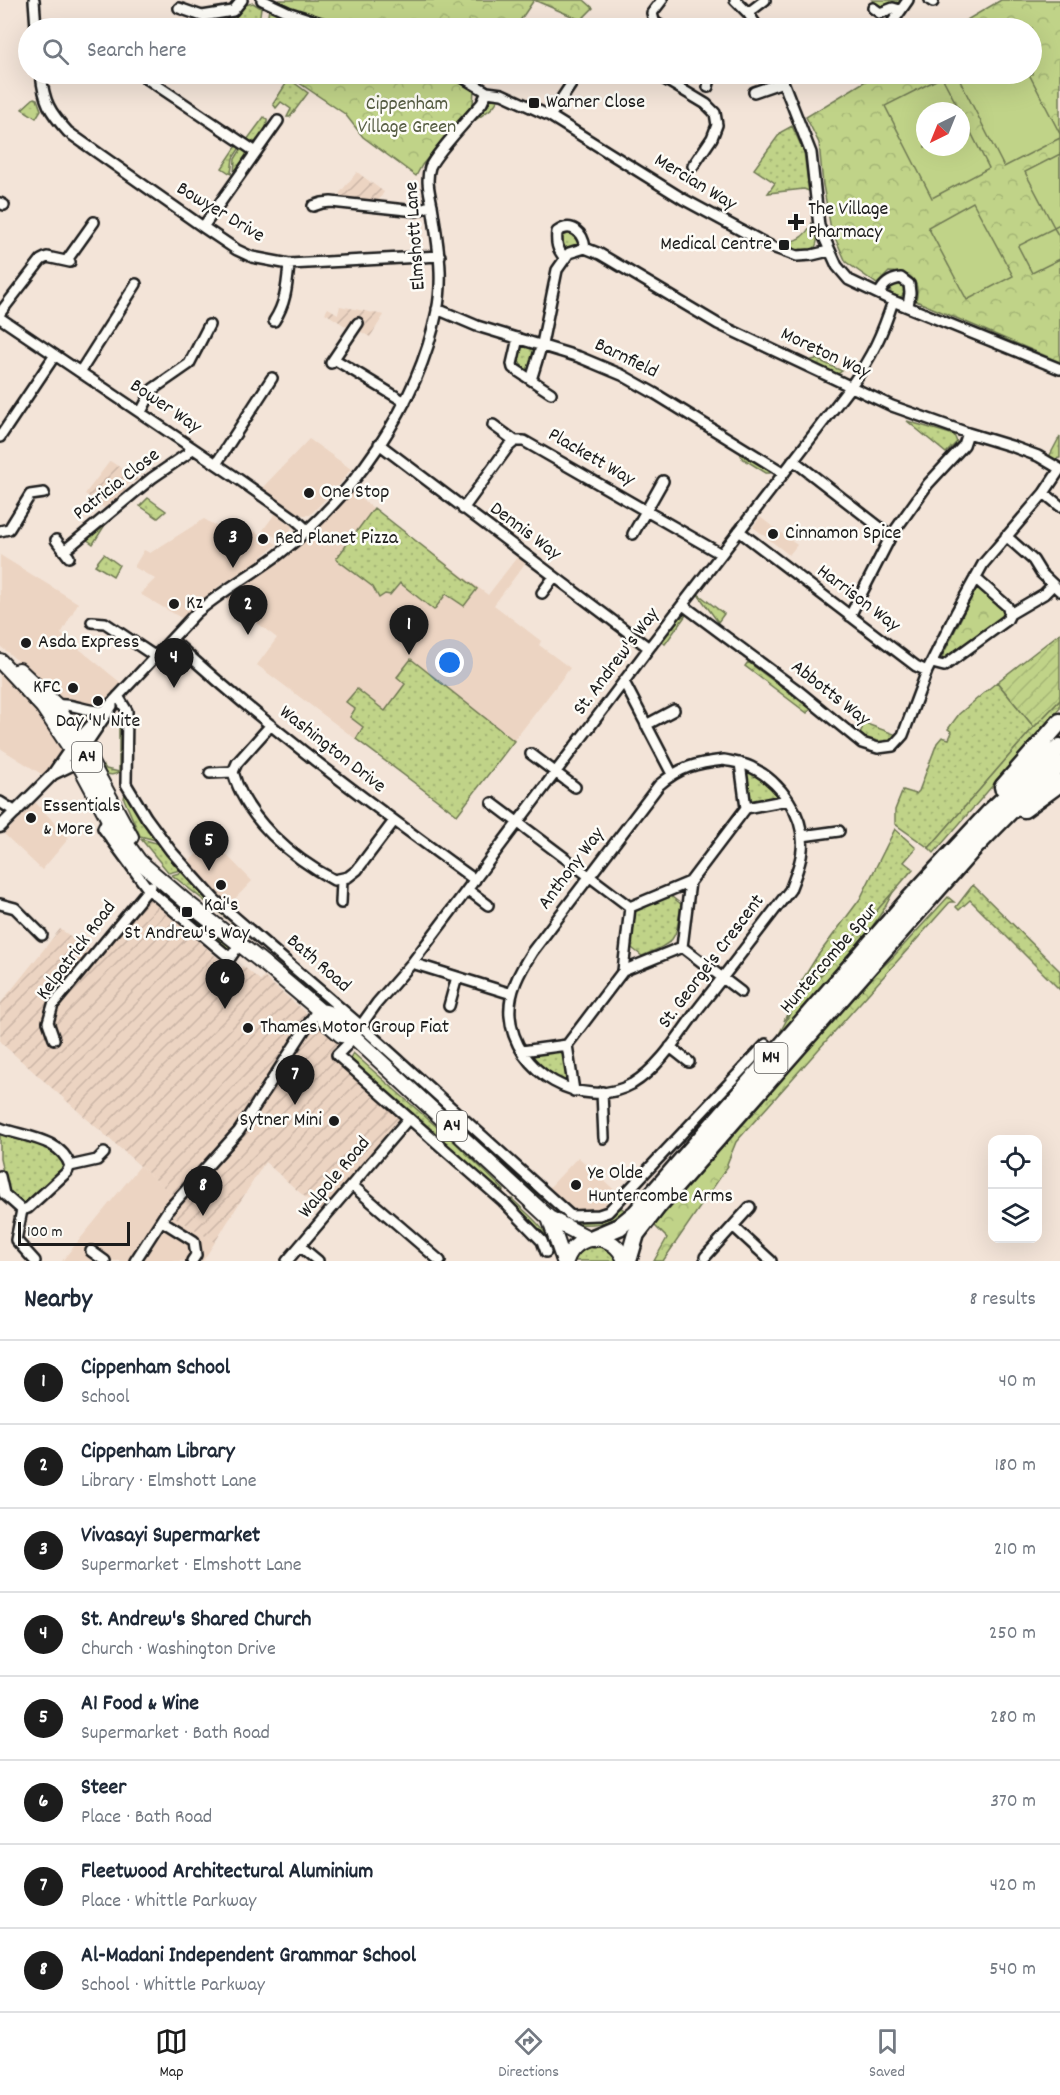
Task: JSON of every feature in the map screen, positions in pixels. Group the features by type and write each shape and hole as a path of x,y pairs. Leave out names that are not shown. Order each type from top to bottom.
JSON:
{"highway":[{"name":"M4","path":"971,832 996,795 1060,722"},
{"name":"M4","path":"971,832 1060,747"},
{"name":"M4","path":"971,851 1060,764"},
{"name":"M4","path":"971,851 1060,783"},
{"name":"Huntercombe Spur","path":"591,1238 619,1227 636,1213 971,832"},
{"name":"Huntercombe Spur","path":"626,1261 636,1234 645,1221 971,851"}],"main road":[{"name":"Bath Road","path":"0,660 22,672 56,705 108,818 139,861 319,1010 331,1013 347,1027 356,1030 549,1218 591,1238 613,1243 621,1251 626,1261"},
{"name":"Bath Road","path":"0,660 44,707 77,750 157,875"},
{"name":"Bath Road","path":"549,1218 565,1261"},
{"path":"565,1261 574,1246 591,1238"}],"street":[{"path":"34,0 35,18"},
{"path":"179,8 202,16 233,11 242,0"},
{"path":"262,0 277,3 312,18"},
{"path":"653,18 652,13 662,0"},
{"path":"735,0 751,18"},
{"path":"895,18 908,0"},
{"path":"748,13 762,1"},
{"path":"873,8 880,14 893,8 900,10"},
{"name":"Bowyer Drive","path":"42,84 51,112 68,132 203,227 237,250 252,257 289,264 440,256"},
{"path":"155,84 255,152"},
{"name":"Mercian Way","path":"476,84 487,92 502,94 549,116 714,217 772,247 797,256 829,251"},
{"path":"549,116 571,84"},
{"path":"673,84 706,104 715,113 717,124 699,163"},
{"path":"754,92 770,84"},
{"path":"784,84 811,153 819,226 837,266 849,280 893,301 1060,369"},
{"name":"Elmshott Lane","path":"77,750 102,711 196,613 216,596 278,555 307,530 351,484 379,444 405,402 429,344 437,309 441,277 440,256 427,181 431,164 482,103 487,92"},
{"path":"203,227 278,121"},
{"path":"313,206 331,199 416,211 432,205"},
{"path":"0,313 41,260 47,257 69,261 94,222"},
{"name":"Moreton Way","path":"564,258 558,251 556,243 557,232 565,227 576,230 584,238 585,248 600,254 718,324 892,405 1038,456 1060,469"},
{"path":"531,380 543,344 557,270 568,252 585,248"},
{"path":"274,321 285,299 289,264"},
{"path":"879,294 882,287 890,280 900,278 909,284 908,306"},
{"path":"80,372 136,284"},
{"name":"St. Andrew's Way","path":"409,1118 338,1055 468,890 649,648 851,386 881,338 893,301"},
{"name":"Barnfield","path":"437,309 477,326 543,344 622,375 784,472"},
{"name":"Bower Way","path":"0,318 141,412 295,519 307,530"},
{"path":"358,322 333,361 405,402"},
{"path":"141,412 153,389 189,364 209,325"},
{"path":"518,338 512,363 513,368 551,393"},
{"path":"0,437 55,355"},
{"path":"216,464 272,377"},
{"path":"493,425 515,441"},
{"path":"850,616 891,536 928,484 964,445 968,433"},
{"name":"Plackett Way","path":"464,508 501,454 515,441 524,441 722,554"},
{"name":"Dennis Way","path":"379,444 649,648"},
{"name":"Patricia Close","path":"56,540 67,554 152,478 192,448"},
{"path":"793,460 891,536"},
{"name":"Abbotts Way","path":"683,605 796,689 862,743 878,748 893,746 903,735 929,667 983,564 1044,493 1060,469"},
{"path":"633,534 663,481"},
{"path":"0,531 9,529 30,495 44,493"},
{"path":"1044,493 1060,506"},
{"name":"Harrison Way","path":"739,531 916,666 929,667"},
{"path":"1005,536 1033,560 1041,573 1060,591"},
{"path":"542,593 554,577"},
{"path":"975,578 1007,606 1010,614"},
{"path":"929,667 944,666 1007,620 1010,614 1050,588"},
{"path":"92,622 105,623 156,657"},
{"name":"Washington Drive","path":"172,640 271,725 394,821 475,880"},
{"path":"624,682 672,774"},
{"name":"Elmshott Lane","path":"77,750 107,715 116,699"},
{"name":"Bath Road","path":"116,699 127,711 126,784 171,851 215,900 356,1030 571,1216 599,1215 608,1212 766,1044"},
{"path":"56,705 69,704 87,710 102,711"},
{"path":"646,724 674,710"},
{"path":"271,725 237,763 233,772 236,783 255,814 275,838 297,857 334,880 342,880 357,870 394,821"},
{"path":"0,827 77,750"},
{"path":"531,754 575,787"},
{"name":"St. George's Crescent","path":"512,994 510,1016 514,1034 522,1051 538,1072 558,1085 574,1091 602,1092 630,1085 645,1075 670,1047 790,890 800,866 802,836 798,820 788,800 778,787 750,766 724,760 696,763 672,774"},
{"path":"740,763 746,808"},
{"path":"210,773 233,772"},
{"name":"Anthony Way","path":"512,994 519,972 532,952 659,785 672,774"},
{"path":"682,947 690,882 746,808 788,800"},
{"path":"0,802 16,812"},
{"path":"492,803 630,907"},
{"path":"108,818 103,828 148,889 230,958 239,945"},
{"path":"802,836 839,831"},
{"name":"Kelpatrick Road","path":"54,1039 48,1022 53,1005 157,875"},
{"path":"341,903 342,880"},
{"path":"630,907 690,882"},
{"path":"468,890 488,905"},
{"path":"0,904 15,908 42,935"},
{"path":"623,971 630,907"},
{"path":"682,947 741,992"},
{"path":"522,1051 567,1045 623,971 682,947"},
{"path":"412,963 512,994"},
{"path":"449,1006 457,977"},
{"path":"135,1261 168,1210 238,1131 319,1010"},
{"path":"567,1045 574,1091"},
{"path":"670,1047 689,1062"},
{"path":"602,1092 604,1138"},
{"path":"409,1118 503,1202 542,1241 546,1252"},
{"name":"Walpole Road","path":"287,1261 409,1118"},
{"path":"0,1128 54,1145 68,1159 70,1166 67,1172 28,1208 21,1210"},
{"path":"70,1166 97,1160 104,1153"},
{"path":"0,1176 4,1194 21,1210"},
{"path":"352,1186 440,1261"},
{"path":"536,1205 547,1193"},
{"path":"705,1257 750,1207"},
{"path":"21,1210 16,1240 35,1261"},
{"path":"162,1221 194,1241 196,1255 192,1261"},
{"path":"733,1226 771,1261"},
{"path":"300,1246 318,1261"},
{"path":"91,1251 105,1261"}],"shaded area":[{"path":"357,172 384,192 379,200 344,198 339,194"},
{"path":"340,306 384,315 370,337 354,328 347,327 325,313 328,308 338,314"},
{"path":"309,439 351,469 310,515 299,515 262,488"},
{"path":"110,461 141,481 131,481 125,488 126,493 106,509 85,494"},
{"path":"351,491 488,595 518,553 529,562 526,562 494,605 541,641 539,645 570,668 457,815 257,665 277,638 224,598 292,550"},
{"path":"277,511 276,514 292,526 290,533 281,540 263,530"},
{"path":"760,517 797,545 789,555 753,527"},
{"path":"204,519 242,542 252,530 277,544 256,562 218,587 183,619 140,594 155,579 134,567 144,550 150,553"},
{"path":"0,555 78,603 61,634 121,683 99,707 64,700 0,646"},
{"path":"0,672 34,704 62,746 60,756 43,775 0,748"},
{"path":"35,802 69,838 42,870 4,834"},
{"path":"212,840 252,881 228,906 188,865 188,862"},
{"path":"147,898 155,898 236,974 243,966 261,981 264,977 342,1043 330,1056 403,1114 321,1211 265,1162 215,1242 173,1216 183,1204 0,1042 0,1004 60,929 99,956"},
{"path":"578,1157 620,1195 605,1210 574,1212 549,1188"},
{"path":"140,1166 184,1204 174,1216 215,1242 203,1261 62,1261"}],"green space":[{"path":"279,0 534,0 522,18 268,18 269,9"},
{"path":"534,0 584,0 593,8 583,18 576,18"},
{"path":"872,0 903,0 899,6 880,7"},
{"path":"1001,0 1060,0 1060,362 916,301 917,287 908,275 889,272 877,284 846,262 831,229 823,185 819,143 806,117 860,84 1042,84 1042,18 970,18"},
{"path":"253,3 261,8 260,18 233,18 245,5"},
{"path":"286,84 296,84 308,93 290,117 287,117 291,109 281,102 276,108 273,104"},
{"name":"Cippenham Village Green","path":"301,84 469,84 474,89 473,104 422,165 416,176 363,137 345,114"},
{"path":"928,84 946,84 955,102 916,102 916,156 970,156 970,131 989,168 932,198 885,106"},
{"path":"962,84 1034,84 1060,134 1060,138 1004,167"},
{"path":"499,96 490,110 467,128 491,97"},
{"path":"34,98 37,99 41,110 36,118 22,109"},
{"path":"264,117 267,119 264,132 256,142 247,140"},
{"path":"792,126 804,152 809,191 804,189 768,193 775,183 754,169 781,132"},
{"path":"238,144 241,146 233,158 231,174 222,168"},
{"path":"243,146 247,151 246,155 234,175 235,159"},
{"path":"1060,154 1060,224 1054,227 1025,172"},
{"path":"973,202 1013,276 967,300 928,227"},
{"path":"814,220 817,239 815,247 811,250 800,251 778,243 800,238"},
{"path":"1054,228 1060,238 1060,259 1032,273 1018,246"},
{"path":"566,232 580,240 578,245 565,249 561,245 560,236"},
{"path":"897,284 902,286 904,291 902,296 897,298 892,296 890,291 892,286"},
{"path":"521,343 538,347 529,371 517,359"},
{"path":"816,359 842,371 836,375 807,361"},
{"path":"907,421 954,435 957,442 946,453"},
{"path":"1060,436 1060,458 1049,457"},
{"path":"739,448 772,470 770,473 766,473 742,458"},
{"path":"148,498 166,511 158,518 140,506"},
{"path":"374,508 477,589 464,606 446,594 434,610 400,583 390,595 385,594 379,598 373,587 336,559"},
{"path":"108,520 93,544 86,539"},
{"path":"104,554 119,565 113,576 95,565"},
{"path":"979,588 1003,609 1004,615 947,660 942,657 975,590"},
{"path":"697,593 724,614 718,622"},
{"path":"686,615 665,644 662,641 679,618"},
{"path":"1060,633 1060,700 1034,727 997,682"},
{"path":"411,659 514,741 457,815 356,739 363,727 350,717 355,709 346,702 357,689 385,711 405,684 397,677"},
{"path":"748,662 811,709 807,713 745,666"},
{"path":"997,682 1034,727 929,848 895,824 895,810 903,790 916,794 919,791 937,743 942,737 949,739 952,732 948,729 959,714"},
{"path":"1060,700 1060,708 934,853 929,848"},
{"path":"119,720 123,724 124,770 115,774 110,775 105,773 103,765 106,769 119,772 119,726 114,724"},
{"path":"864,723 898,737 883,743 869,740 860,734"},
{"path":"745,768 757,773 782,795 779,798 749,803"},
{"path":"126,787 160,841 140,836 124,799"},
{"path":"895,829 916,848 904,862 913,869 784,1021 801,982 860,899"},
{"path":"141,839 164,845 163,847 179,867 184,869 169,873"},
{"path":"186,871 186,874 288,967 172,875"},
{"path":"973,885 1060,971 1060,990 970,900 959,910 956,907"},
{"path":"893,892 870,930 778,1036 794,1006"},
{"path":"668,894 681,904 676,933 669,943 642,956 628,945 633,916 641,906"},
{"path":"948,897 954,902 950,902 736,1142 728,1166 663,1261 654,1261 667,1238 654,1225 861,988"},
{"path":"187,912 230,947 229,949 185,914"},
{"path":"563,1047 568,1080 565,1084 539,1067 529,1056 532,1050"},
{"path":"353,1053 437,1127 438,1135 350,1058"},
{"path":"446,1106 540,1191 538,1196 455,1117"},
{"path":"443,1131 504,1190 501,1193 444,1141"},
{"path":"2,1132 54,1148 65,1161 64,1169 27,1204 20,1205 8,1193 0,1159 0,1134"},
{"path":"512,1199 544,1231 549,1239 552,1254 544,1238 509,1201"},
{"path":"548,1203 552,1203 570,1219 617,1205 626,1211 620,1216 600,1223 572,1224"},
{"path":"606,1244 621,1261 572,1261 582,1247"}],"place":[{"name":"Warner Close","path":"534,103"},
{"name":"The Village Pharmacy","path":"796,222"},
{"name":"Medical Centre","path":"784,245"},
{"name":"One Stop","path":"309,493"},
{"name":"Cinnamon Spice","path":"773,534"},
{"name":"Red Planet Pizza","path":"263,539"},
{"name":"Vivasayi Supermarket","path":"233,568"},
{"name":"Kz","path":"174,604"},
{"name":"Cippenham Library","path":"248,635"},
{"name":"Asda Express","path":"26,643"},
{"name":"Cippenham School","path":"409,655"},
{"name":"KFC","path":"73,688"},
{"name":"St. Andrew's Shared Church","path":"174,688"},
{"name":"Day 'N' Nite","path":"98,701"},
{"name":"Essentials & More","path":"31,818"},
{"name":"A1 Food & Wine","path":"209,871"},
{"name":"Kai's","path":"221,885"},
{"name":"St Andrew's Way","path":"187,912"},
{"name":"Steer","path":"225,1009"},
{"name":"Thames Motor Group Fiat","path":"248,1028"},
{"name":"Fleetwood Architectural Aluminium","path":"295,1105"},
{"name":"Sytner Mini","path":"334,1121"},
{"name":"Ye Olde Huntercombe Arms","path":"576,1185"},
{"name":"Al-Madani Independent Grammar School","path":"203,1216"}]}
